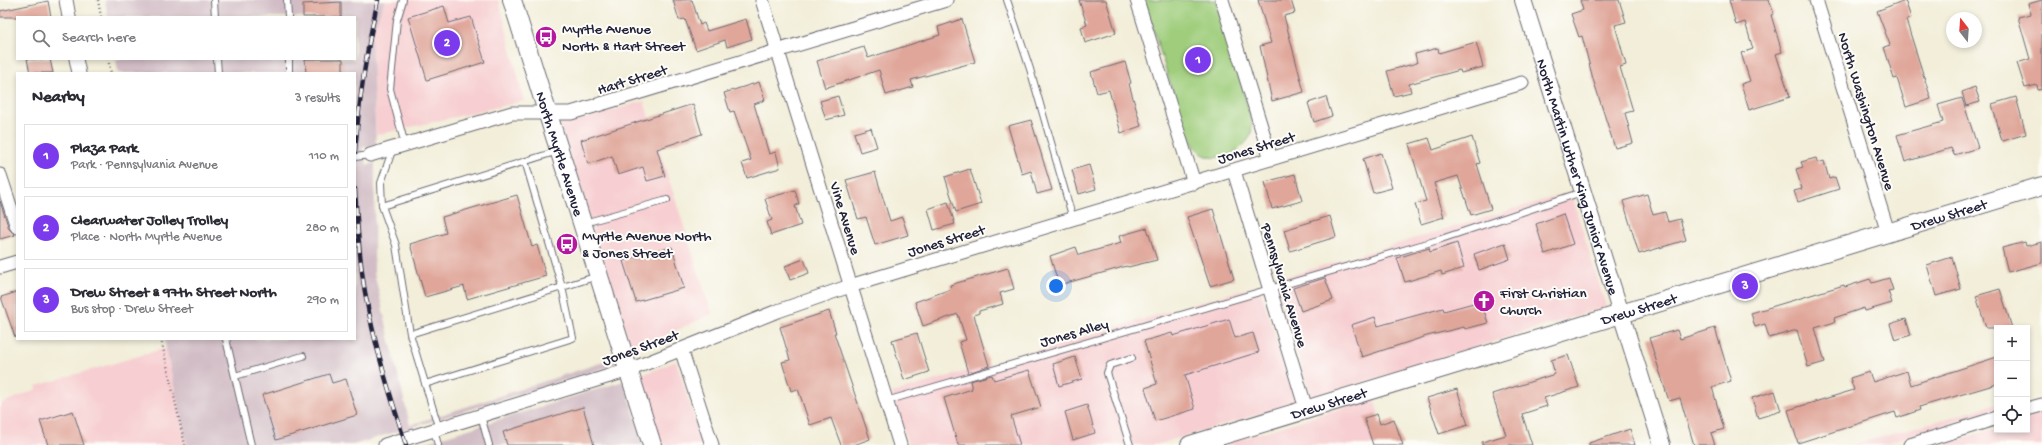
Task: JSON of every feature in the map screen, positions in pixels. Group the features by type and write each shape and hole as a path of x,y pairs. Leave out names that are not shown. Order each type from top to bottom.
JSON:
{"main road":[{"name":"North Myrtle Avenue","path":"512,0 652,445"},
{"name":"Drew Street","path":"1190,445 2042,186"}],"street":[{"path":"66,0 69,16"},
{"name":"Vine Avenue","path":"762,0 900,445"},
{"name":"Hart Street","path":"370,155 512,113 571,113 778,52 946,0"},
{"path":"1137,0 1194,183"},
{"path":"1222,0 1272,159"},
{"name":"North Martin Luther King Junior Avenue","path":"1523,0 1662,445"},
{"name":"North Washington Avenue","path":"1816,0 1888,232"},
{"path":"76,60 79,72"},
{"name":"Jones Street","path":"385,445 629,370 775,312 850,286 1522,83"},
{"name":"Pennsylvania Avenue","path":"1234,171 1306,409"},
{"path":"0,175 16,224"},
{"path":"0,267 16,262"},
{"path":"681,349 712,445"},
{"path":"2030,408 2042,405"},
{"path":"1910,445 1994,419"}],"lane":[{"path":"214,0 215,16"},
{"path":"287,0 288,16"},
{"path":"402,0 397,20 390,89 399,147 381,183 382,206 396,245 410,334 425,384 436,429 438,445"},
{"path":"1007,0 1030,69 1073,219"},
{"path":"217,60 218,72"},
{"path":"289,60 289,72"},
{"path":"382,206 559,151"},
{"path":"356,157 370,155"},
{"path":"425,384 573,338 562,287 525,162"},
{"name":"Jones Alley","path":"886,401 1438,240 1583,192"},
{"path":"582,224 667,200"},
{"path":"410,334 599,275"},
{"path":"226,340 251,445"},
{"path":"235,376 303,356"},
{"path":"1130,445 1107,373 1110,365 1132,358"},
{"path":"480,416 489,445"}],"path":[{"path":"98,0 101,16"},
{"path":"108,60 111,72"},
{"path":"161,340 185,445"}],"shaded area":[{"path":"105,0 385,0 371,35 376,144 362,148 367,165 375,163 374,272 410,425 616,358 618,364 353,445 187,445 164,340 356,340 356,72 118,72 116,60 356,60 356,16 108,16"},
{"path":"385,0 499,0 524,101 376,135 371,35"},
{"path":"644,101 712,314 631,351 559,123 574,122"},
{"path":"1571,192 1606,307 1311,398 1275,280"},
{"path":"1259,285 1296,403 1156,445 908,445 892,393"},
{"path":"166,348 187,445 0,445 0,404 37,389 36,386"},
{"path":"676,361 703,445 661,445 639,376"},
{"path":"624,381 644,445 417,445"},
{"path":"1374,398 1387,445 1221,445"},
{"path":"1994,405 1994,410 1879,445 1853,445"},
{"path":"2042,414 2042,445 1941,445 1994,429 1994,433 2030,433 2030,418"}],"green space":[{"path":"1144,0 1216,0 1252,120 1251,135 1236,151 1222,157 1214,158 1201,153 1193,144 1184,127"}],"building":[{"path":"673,0 692,0 700,25 704,23 707,31 746,19 752,39 727,47 725,40 696,50 685,19 679,20"},
{"path":"1079,0 1106,0 1116,33 1085,43 1081,27 1087,25"},
{"path":"1258,0 1291,0 1295,13 1284,16 1304,92 1272,101 1260,46 1271,43"},
{"path":"1580,0 1619,0 1626,22 1615,25 1626,65 1620,67 1633,111 1625,113 1633,143 1615,148 1593,79 1582,36 1579,37 1571,14 1583,10"},
{"path":"1729,0 1769,0 1774,14 1771,15 1782,52 1776,54 1790,97 1749,110 1741,84 1750,81 1741,53 1753,49 1745,22 1736,25"},
{"path":"1905,0 1911,18 1906,20 1931,99 1906,107 1897,78 1894,79 1884,47 1890,45 1877,11"},
{"path":"2042,0 2042,89 2038,90 2037,85 2025,88 2017,63 2030,59 2018,17 2031,14 2028,4"},
{"path":"48,1 51,16 0,17 0,11"},
{"path":"341,2 341,16 303,16 303,4"},
{"path":"444,6 449,23 471,17 485,62 427,80 408,17"},
{"path":"962,19 975,62 911,80 913,87 886,95 879,70 825,88 817,61 864,47 868,58 940,35 938,27"},
{"path":"1476,42 1483,67 1461,73 1460,70 1409,84 1411,92 1394,96 1387,71 1417,63 1415,54 1438,48 1439,53"},
{"path":"27,60 50,60 53,72 30,72"},
{"path":"305,60 343,60 343,72 306,72"},
{"path":"1125,62 1131,83 1129,84 1141,126 1121,133 1109,90 1097,93 1091,72"},
{"path":"759,82 765,100 754,104 769,154 776,152 780,168 747,178 742,163 751,160 734,111 730,112 724,93"},
{"path":"1975,87 1980,102 1966,106 1962,92"},
{"path":"838,96 844,115 826,120 820,101"},
{"path":"1326,97 1332,116 1314,122 1308,103"},
{"path":"2016,97 2026,134 2002,141 1992,104"},
{"path":"1962,98 1978,148 1954,155 1951,148 1905,162 1897,135 1943,122 1938,105"},
{"path":"693,104 702,134 657,149 665,176 647,181 643,167 618,175 612,156 588,164 581,140"},
{"path":"1031,120 1052,190 1037,194 1031,171 1022,174 1008,126"},
{"path":"871,128 877,147 860,152 854,133"},
{"path":"1472,137 1480,163 1477,164 1491,209 1471,215 1458,176 1434,183 1444,217 1421,224 1415,204 1426,201 1409,144 1429,138 1433,150"},
{"path":"1381,153 1392,188 1373,193 1363,159"},
{"path":"1816,158 1818,163 1824,161 1829,179 1835,177 1839,189 1798,202 1794,191 1802,189 1796,169 1803,167 1801,162"},
{"path":"1089,165 1096,189 1079,194 1072,170"},
{"path":"970,169 981,204 956,212 945,177"},
{"path":"875,172 890,221 902,217 908,235 875,245 866,217 858,219 846,180"},
{"path":"1295,174 1302,201 1272,209 1265,182"},
{"path":"795,190 799,204 795,206 801,225 771,235 767,222 772,220 765,199"},
{"path":"1647,194 1653,215 1665,212 1668,222 1680,219 1686,240 1639,254 1623,201"},
{"path":"517,195 532,247 537,245 546,276 467,299 464,286 425,297 410,244 446,233 442,217"},
{"path":"0,201 9,229 15,235 0,239"},
{"path":"948,202 955,224 934,230 928,209"},
{"path":"1213,209 1234,279 1210,286 1187,217"},
{"path":"1563,214 1573,244 1545,254 1536,224"},
{"path":"1330,216 1336,237 1290,251 1284,230"},
{"path":"1147,228 1157,260 1127,266 1059,285 1050,256 1076,247 1079,255 1121,243 1119,236"},
{"path":"2025,242 2026,246 2042,242 2042,263 2008,272 2002,248"},
{"path":"1457,243 1464,268 1442,275 1441,271 1405,282 1397,258 1429,248 1430,252"},
{"path":"1505,243 1510,259 1479,270 1474,254"},
{"path":"672,247 684,288 636,302 623,261"},
{"path":"1952,257 1961,289 1936,296 1927,265"},
{"path":"804,259 809,273 790,280 785,266"},
{"path":"1008,268 1014,289 1000,293 1003,304 979,311 979,313 974,315 989,366 968,373 959,342 966,340 958,314 923,326 915,302 951,289 950,285"},
{"path":"1325,278 1333,300 1301,311 1293,288"},
{"path":"1889,278 1893,290 1888,291 1892,303 1865,311 1864,308 1834,318 1835,322 1815,328 1825,362 1808,367 1797,330 1769,338 1765,324 1755,327 1751,313 1844,285 1845,287 1870,279 1872,283"},
{"path":"2000,289 2011,325 1994,325 1994,328 1986,328 1976,296"},
{"path":"16,292 15,337 1,297"},
{"path":"1481,301 1488,323 1427,336 1362,357 1351,325 1375,317 1378,326 1443,308 1444,311"},
{"path":"829,311 836,333 834,333 870,439 854,445 841,445 831,418 810,425 798,389 791,391 782,362 790,360 780,327"},
{"path":"1229,319 1235,338 1253,333 1259,352 1185,375 1195,409 1155,421 1145,388 1157,384 1144,341 1172,333 1173,336"},
{"path":"1906,319 1911,335 1895,340 1890,324"},
{"path":"1715,328 1731,381 1712,387 1724,429 1711,433 1715,445 1694,445 1680,398 1669,401 1649,338 1677,330 1680,339"},
{"path":"917,333 929,372 904,380 892,340"},
{"path":"1568,355 1579,387 1544,398 1547,406 1522,414 1532,445 1482,445 1482,442 1506,435 1492,394 1555,374 1551,360"},
{"path":"1075,357 1082,379 1059,386 1053,364"},
{"path":"1994,358 1994,385 1919,407 1920,410 1897,418 1895,412 1798,443 1788,410 1854,390 1850,378 1869,372 1873,382 1907,371 1911,385"},
{"path":"1029,370 1041,407 1011,416 1020,445 958,445 944,398 972,389 970,381 992,375 994,380"},
{"path":"329,374 332,383 346,379 357,415 276,440 262,395"},
{"path":"1457,389 1468,425 1439,434 1427,398"},
{"path":"1775,391 1781,411 1758,418 1752,398"},
{"path":"1087,405 1095,433 1073,440 1065,412"},
{"path":"583,407 594,445 507,445 503,432"},
{"path":"73,411 84,445 48,445 40,421"},
{"path":"1377,414 1380,424 1394,419 1403,445 1373,445 1364,418"},
{"path":"1630,429 1635,445 1589,445 1589,443"}],"railway":[{"path":"356,142 364,76 378,0"},
{"path":"356,208 363,279 373,331 406,445"}],"place":[{"name":"Myrtle Avenue North & Hart Street","path":"546,37"},
{"name":"Clearwater Jolley Trolley","path":"447,43"},
{"name":"Plaza Park","path":"1198,60"},
{"name":"Myrtle Avenue North & Jones Street","path":"567,244"},
{"name":"Drew Street & 97th Street North","path":"1745,286"},
{"name":"First Christian Church","path":"1484,301"}]}
